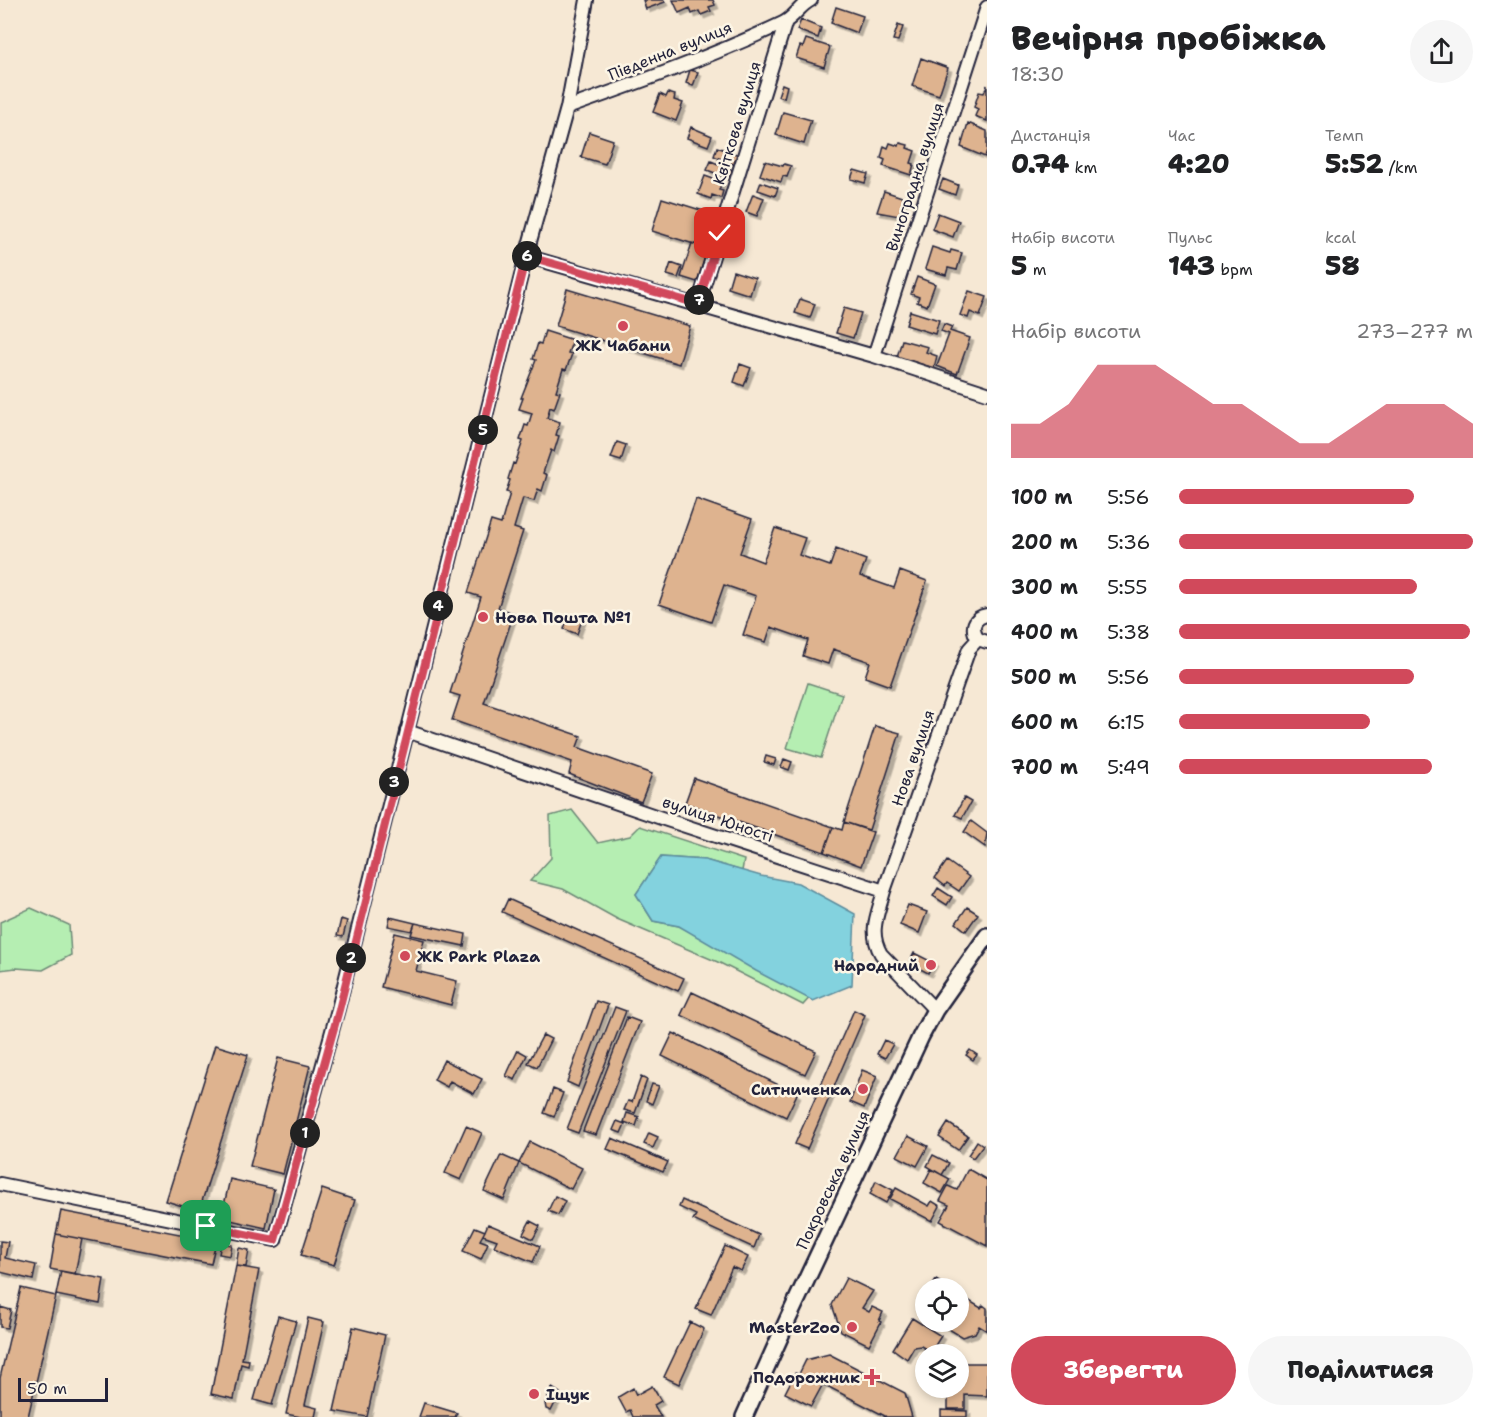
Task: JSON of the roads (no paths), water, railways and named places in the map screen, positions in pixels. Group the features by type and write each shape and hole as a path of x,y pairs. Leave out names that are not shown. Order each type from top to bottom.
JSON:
{"street":[{"path":"0,1184 275,1240 339,1010 406,731 526,256 567,108 587,0"},
{"name":"Південна вулиця","path":"567,108 680,67 786,21 807,1"},
{"name":"Виноградна вулиця","path":"874,356 987,7"},
{"name":"Квіткова вулиця","path":"698,304 786,21"},
{"path":"526,256 874,356 987,393"},
{"name":"Нова вулиця","path":"884,891 969,649 982,640 973,630 974,626 978,618 987,615"},
{"name":"вулиця Юності","path":"406,731 645,813 884,891"},
{"path":"884,891 873,933 875,944 881,954 935,1010"},
{"name":"Покровська вулиця","path":"744,1417 858,1168 935,1010 987,936"}],"water":[{"path":"661,857 705,860 761,876 798,883 855,914 852,985 813,1001 679,926 653,921 636,894"}],"place":[{"name":"ЖК Чабани","path":"623,326"},
{"name":"Нова Пошта №1","path":"483,617"},
{"name":"ЖК Park Plaza","path":"405,956"},
{"name":"Народний","path":"931,965"},
{"name":"Ситниченка","path":"863,1089"},
{"name":"MasterZoo","path":"852,1327"},
{"name":"Подорожник","path":"872,1377"},
{"name":"Іщук","path":"534,1394"}]}
